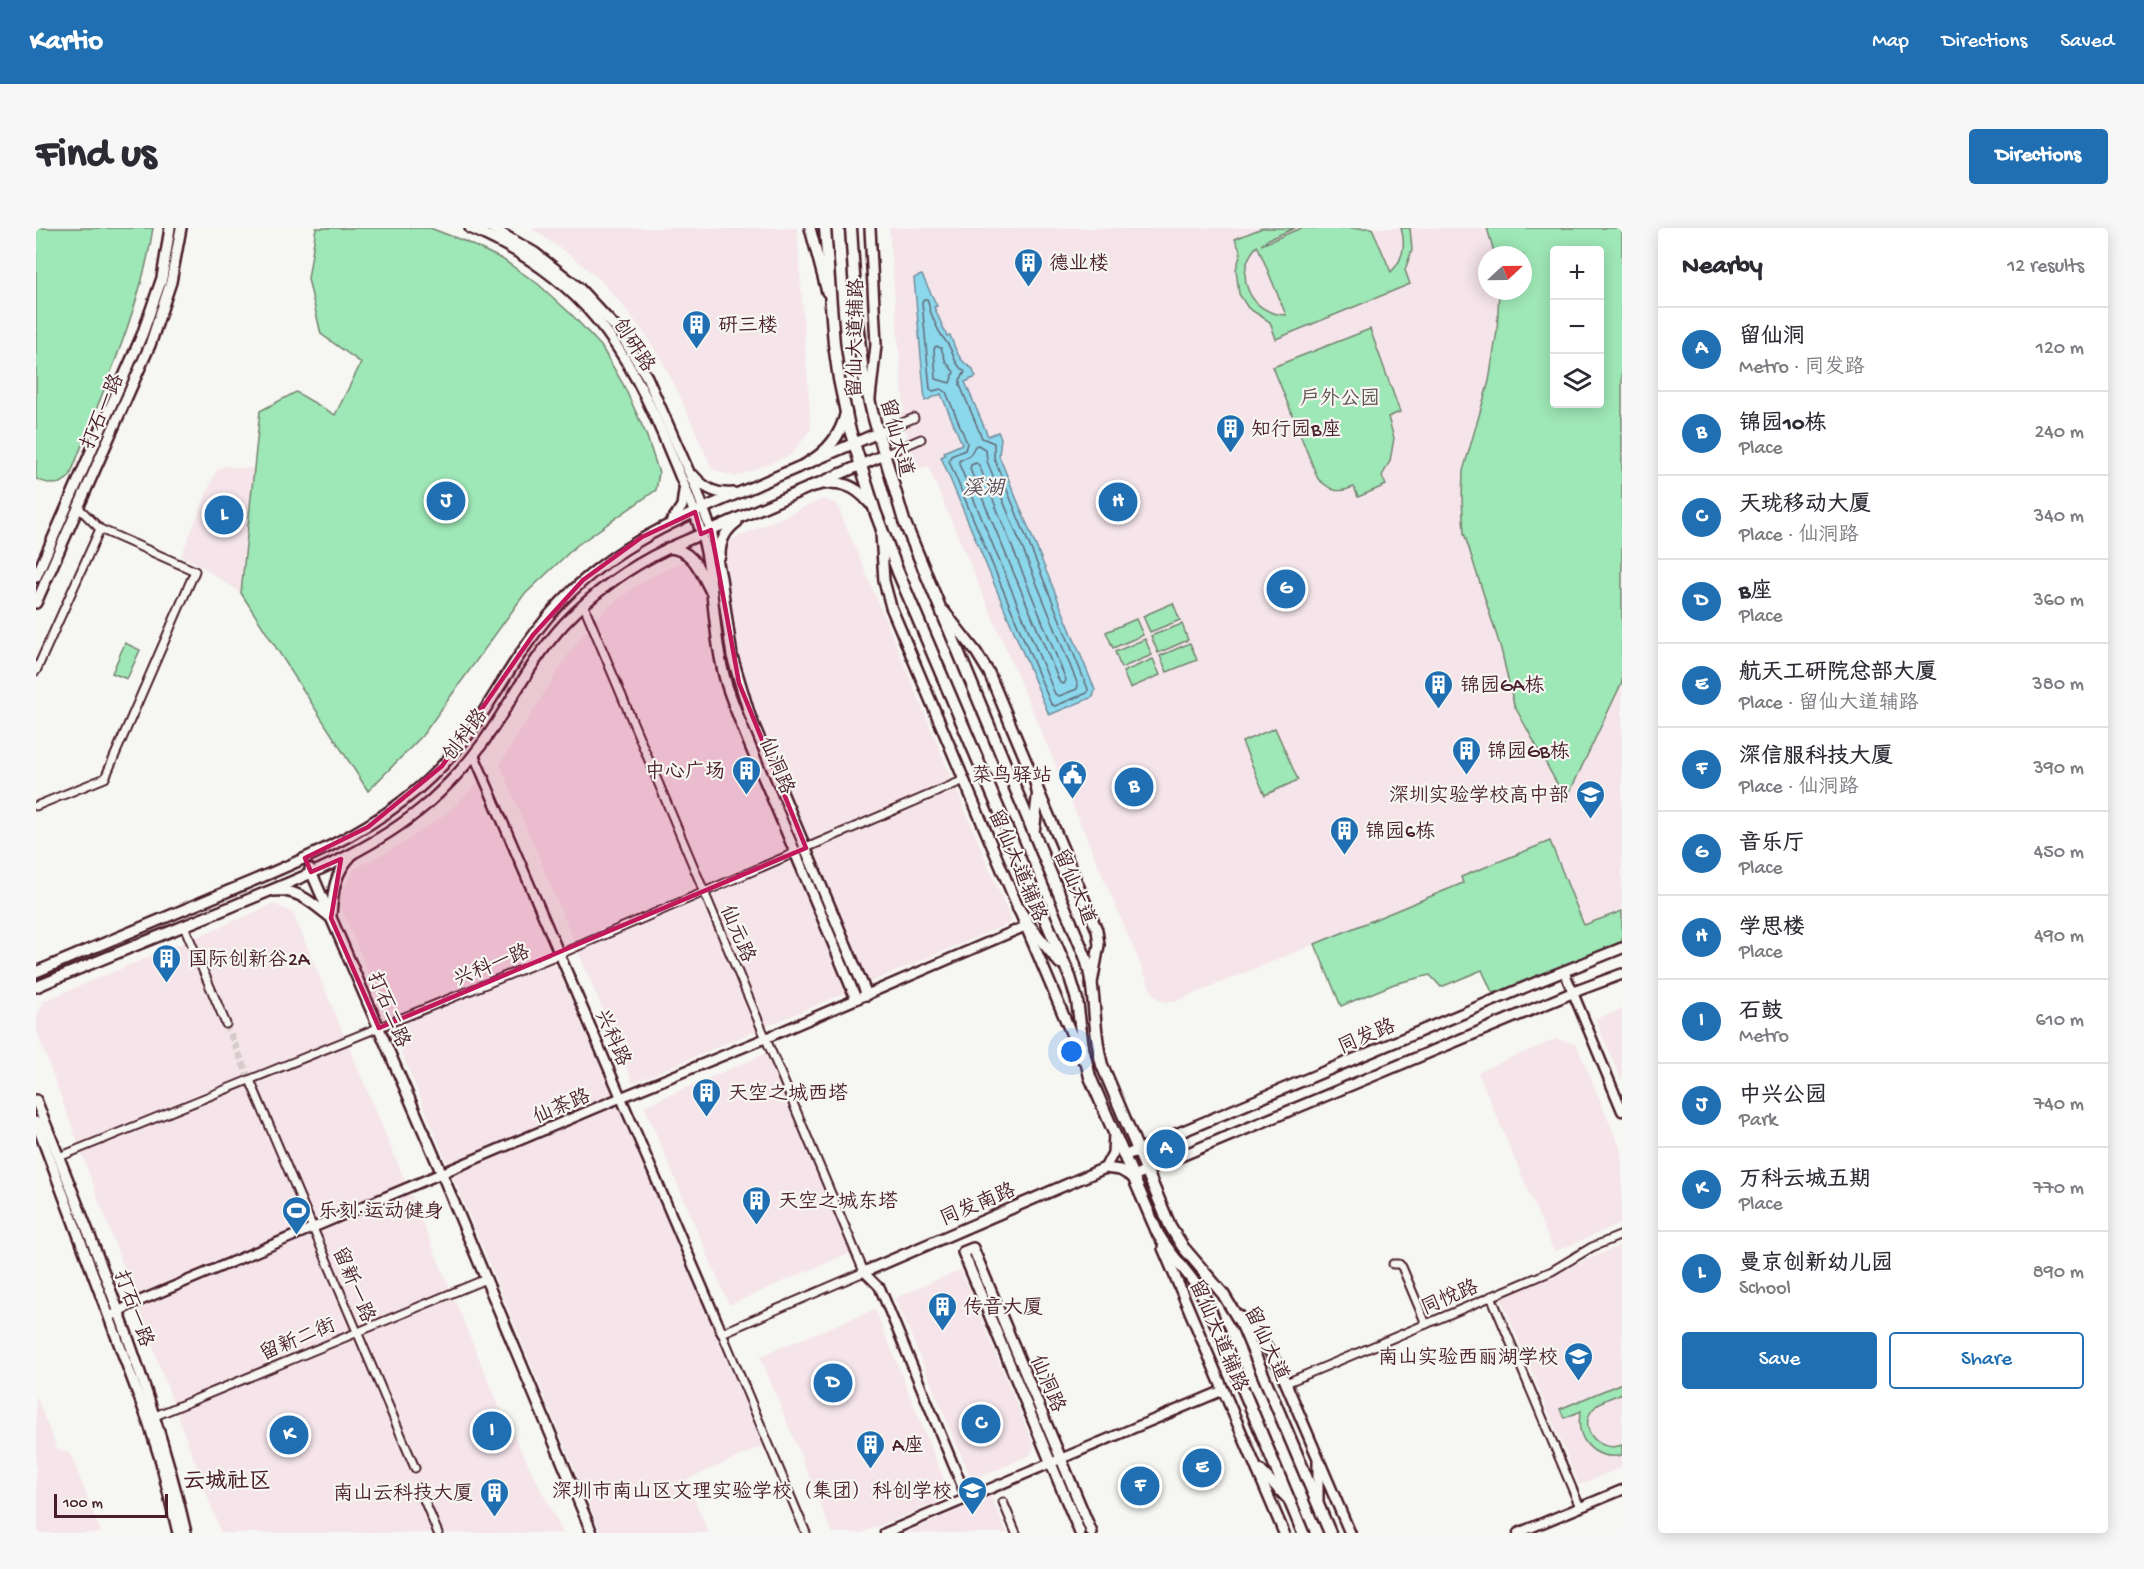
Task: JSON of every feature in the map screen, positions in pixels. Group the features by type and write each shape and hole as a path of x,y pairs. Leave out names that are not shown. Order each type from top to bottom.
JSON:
{"main road":[{"name":"打石一路","path":"36,577 142,335 162,278 170,228"},
{"name":"打石一路","path":"36,603 150,345 166,300 179,250 182,228"},
{"path":"179,250 187,228"},
{"name":"创研路","path":"470,228 503,244 550,274 585,305 600,322 637,378 683,482 711,530"},
{"name":"创研路","path":"492,228 535,253 571,280 598,306 628,345 643,369 686,463 699,510 701,534"},
{"name":"留仙大道辅路","path":"810,228 830,302"},
{"name":"留仙大道","path":"825,228 836,361 854,444 881,528 1071,981 1077,1000 1090,1077 1153,1223 1170,1253 1203,1293 1303,1533"},
{"name":"留仙大道","path":"851,228 859,346 864,380 899,509 1085,956 1092,988 1095,1036 1102,1065 1174,1233 1229,1302 1248,1338 1330,1533"},
{"name":"留仙大道辅路","path":"870,228 876,332 870,391 872,412"},
{"path":"808,463 831,444 842,426 846,412"},
{"name":"创科路","path":"36,972 305,858 368,827 415,792 457,749 525,646 562,600 612,557 642,537 699,510 878,434"},
{"name":"创科路","path":"37,987 268,891 354,853 387,835 439,792 474,755 545,649 564,625 630,570 668,548 884,455"},
{"path":"686,463 696,478 708,489 724,494 742,492"},
{"path":"671,523 682,506 683,482"},
{"path":"812,486 827,483 846,484 862,494 875,510"},
{"path":"720,573 719,552 724,536 729,528 750,513"},
{"name":"留仙大道辅路","path":"881,528 884,581 891,607 1090,1077"},
{"name":"仙洞路","path":"711,530 720,573 727,629 739,683 750,716 867,994"},
{"name":"仙洞路","path":"701,534 713,596 719,650 727,684 738,717 856,999"},
{"path":"668,548 684,552 693,559 713,596"},
{"path":"934,594 989,674 1097,930 1099,945 1092,988"},
{"path":"1036,784 1038,794 1034,826 1036,838"},
{"path":"331,918 335,880 354,853"},
{"name":"打石二路","path":"305,858 442,1174 592,1533"},
{"path":"268,891 298,894 331,918"},
{"path":"1018,908 1071,981"},
{"name":"同发路","path":"1124,1156 1622,948"},
{"name":"同发路","path":"1133,1177 1622,974"},
{"name":"打石一路","path":"36,1100 59,1157 114,1314 161,1462 178,1533"},
{"name":"打石一路","path":"38,1126 155,1416 186,1533"},
{"path":"1114,1132 1113,1153 1105,1168 1120,1170 1133,1177"},
{"name":"同发南路","path":"864,1272 1105,1168"},
{"name":"留仙大道辅路","path":"1153,1223 1284,1533"},
{"name":"仙洞路","path":"1080,1533 963,1252 974,1248 1092,1533"},
{"name":"留仙大道辅路","path":"1229,1302 1267,1347 1286,1383 1350,1533"},
{"path":"1316,1453 1319,1506"},
{"path":"1254,1460 1287,1498 1294,1512"}],"street":[{"path":"878,434 914,418"},
{"path":"884,455 921,439"},
{"path":"36,806 105,778 195,571 100,529 79,508"},
{"path":"36,671 100,529"},
{"name":"仙元路","path":"584,606 864,1272"},
{"name":"兴科路","path":"474,755 722,1333"},
{"name":"兴科一路","path":"59,1157 560,954 964,780"},
{"path":"184,926 226,1024"},
{"name":"仙茶路","path":"114,1314 130,1305 766,1038 1026,926"},
{"path":"1564,971 1622,1111"},
{"name":"留新一路","path":"250,1080 415,1468"},
{"path":"38,1126 59,1157"},
{"name":"同悦路","path":"1286,1383 1552,1270 1592,1247 1622,1235"},
{"path":"1393,1264 1397,1263 1402,1267 1426,1324"},
{"path":"806,1533 722,1333 864,1272 880,1288 968,1498"},
{"name":"留新二街","path":"155,1416 486,1279"},
{"path":"1491,1296 1580,1507"},
{"path":"885,1533 1224,1390"},
{"path":"419,1488 438,1533"},
{"path":"1520,1533 1622,1490"},
{"path":"1003,1502 1016,1533"}],"highlighted area":[{"path":"695,512 701,534 711,530 739,683 806,848 379,1028 331,918 341,859 311,872 305,858 368,827 442,766 533,635 583,580 642,537"}],"shaded area":[{"path":"531,228 797,228 811,429 791,455 735,477 712,469 679,394 645,334 601,281 575,259"},
{"path":"889,228 1622,228 1622,911 1585,926 1550,841 1461,878 1463,883 1174,1002 1158,999 1153,994 928,466 919,469 899,413 904,411"},
{"path":"226,466 254,469 241,593 198,564 181,556 215,473 219,468"},
{"path":"823,499 837,504 1012,922 633,1083 500,764 566,658 584,633 608,607 636,586 668,568"},
{"path":"478,783 764,1446 686,1480 709,1533 601,1533 338,900 354,869 405,842 447,813"},
{"path":"274,904 293,913 499,1406 563,1533 221,1533 36,1029 36,1018 44,1001"},
{"path":"1622,1009 1622,1082 1595,1019"},
{"path":"1556,1039 1576,1044 1622,1152 1622,1223 1554,1252 1478,1072"},
{"path":"767,1053 852,1252 729,1305 644,1106"},
{"name":"南山实验西丽湖学校","path":"1622,1245 1622,1467 1579,1485 1500,1296"},
{"path":"961,1270 1034,1446 1029,1456 975,1479 970,1476 895,1298"},
{"path":"875,1309 951,1497 862,1533 832,1533 760,1356"},
{"path":"36,1396 57,1449 70,1453 101,1533 36,1533"},
{"name":"深圳市南山区文理实验学校（集团）科创学校","path":"991,1496 1007,1533 904,1533"}],"green space":[{"path":"36,228 153,228 139,291 106,385 70,476 58,484 36,479"},
{"path":"316,228 430,228 502,259 538,284 601,346 623,384 646,434 659,473 656,490 576,546 523,596 422,736 368,791 241,593 260,411 296,392 335,415 361,363 321,334 308,279"},
{"path":"1262,228 1295,228 1261,245 1301,228 1372,228 1391,272 1402,252 1401,228 1410,228 1412,250 1405,270 1410,284 1276,339 1270,322 1248,308 1239,294 1236,269 1241,253 1235,239","holes":["1258,247 1286,315 1262,308 1248,290 1245,279 1246,268 1250,257"]},
{"path":"1487,228 1622,228 1622,682 1566,800 1514,705 1501,649 1464,533 1463,471 1489,381 1497,331 1499,300 1532,300 1532,246 1492,246"},
{"name":"户外公园","path":"1370,329 1400,412 1388,417 1394,438 1390,461 1382,476 1386,485 1358,497 1354,487 1338,491 1318,479 1273,367"},
{"path":"1173,603 1180,620 1150,632 1143,616"},
{"path":"1136,619 1143,635 1113,648 1106,632"},
{"path":"1182,624 1188,640 1158,653 1151,636"},
{"path":"1145,639 1152,655 1121,668 1115,652"},
{"path":"125,643 140,650 127,679 112,673"},
{"path":"1190,643 1197,660 1167,672 1160,656"},
{"path":"1153,659 1160,675 1130,688 1123,672"},
{"path":"1275,728 1298,780 1265,795 1242,742"},
{"path":"1550,841 1584,925 1622,911 1622,943 1499,993 1492,992 1482,970 1441,987 1430,975 1394,984 1341,1006 1315,944 1463,883 1461,877"},
{"path":"1622,1383 1622,1393 1596,1406 1588,1421 1588,1429 1597,1442 1613,1447 1622,1445 1622,1455 1603,1455 1595,1451 1583,1438 1579,1421 1581,1411 1564,1418 1560,1409"}],"water":[{"name":"溪湖","path":"922,275 937,306 934,307 947,336 950,335 958,354 972,368 976,377 965,382 988,436 998,432 1001,438 999,456 1095,690 1093,697 1049,715 941,457 945,455 944,452 962,444 941,394 925,401 914,278"}],"tunnel":[{"path":"226,1024 250,1080"}],"place":[{"name":"德业楼","path":"1028,288"},
{"name":"研三楼","path":"697,350"},
{"name":"知行园B座","path":"1230,454"},
{"name":"中兴公园","path":"446,501"},
{"name":"学思楼","path":"1118,502"},
{"name":"曼京创新幼儿园","path":"224,515"},
{"name":"音乐厅","path":"1286,589"},
{"name":"锦园GA栋","path":"1439,710"},
{"name":"锦园GB栋","path":"1466,776"},
{"name":"锦园10栋","path":"1134,787"},
{"name":"中心广场","path":"746,796"},
{"name":"菜鸟驿站","path":"1073,800"},
{"name":"深圳实验学校高中部","path":"1590,820"},
{"name":"锦园6栋","path":"1344,856"},
{"name":"国际创新谷2A","path":"167,984"},
{"name":"天空之城西塔","path":"707,1118"},
{"name":"留仙洞","path":"1166,1149"},
{"name":"天空之城东塔","path":"757,1226"},
{"name":"乐刻·运动健身","path":"297,1236"},
{"name":"传音大厦","path":"942,1332"},
{"name":"南山实验西丽湖学校","path":"1579,1382"},
{"name":"B座","path":"833,1383"},
{"name":"天珑移动大厦","path":"981,1424"},
{"name":"石鼓","path":"492,1431"},
{"name":"万科云城五期","path":"289,1435"},
{"name":"航天工研院总部大厦","path":"1202,1468"},
{"name":"A座","path":"871,1470"},
{"name":"深信服科技大厦","path":"1140,1486"},
{"name":"深圳市南山区文理实验学校（集团）科创学校","path":"973,1516"},
{"name":"南山云科技大厦","path":"494,1518"}],"district":[{"name":"云城社区","path":"227,1479"}]}
